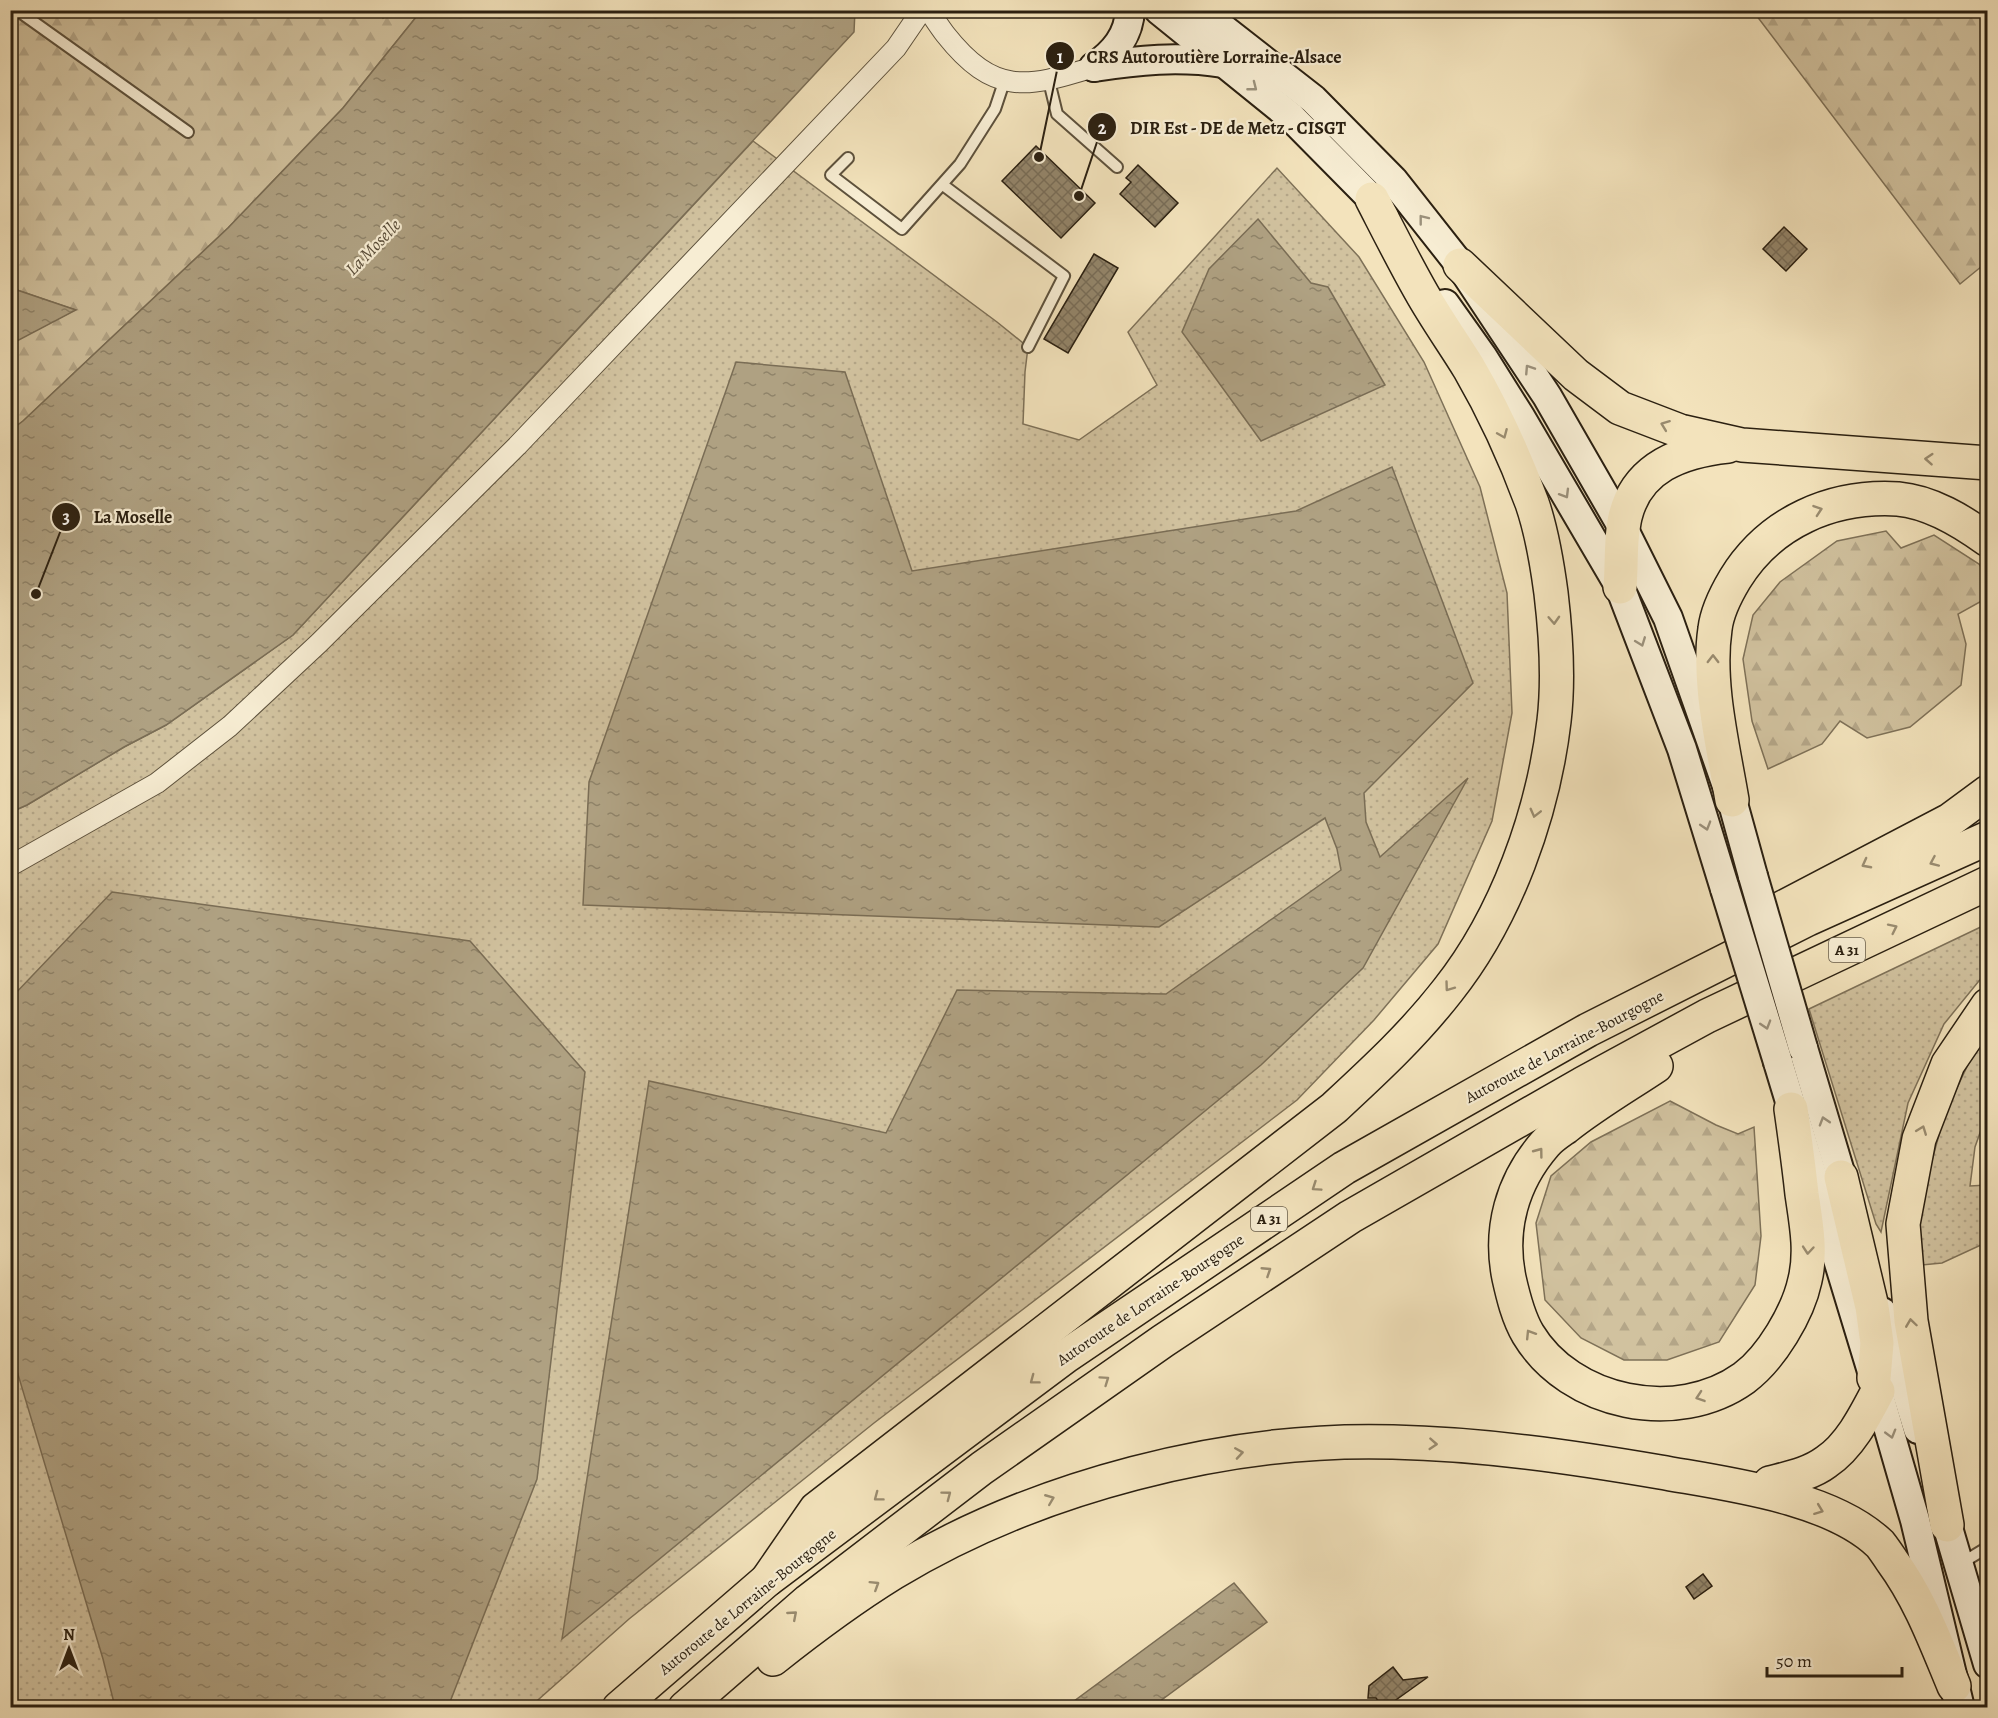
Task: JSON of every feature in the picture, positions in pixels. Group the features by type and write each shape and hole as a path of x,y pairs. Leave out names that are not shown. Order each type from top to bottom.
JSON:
{"highway":[{"path":"767,1580 816,1509 1334,1108 1402,1045 1449,989 1482,940 1512,878 1530,831 1545,774 1554,720 1556,670 1554,613 1547,564 1533,505 1498,422 1469,369 1421,291 1372,199"},
{"path":"1460,265 1576,375 1620,408 1680,431 1742,445 1988,463"},
{"path":"1620,587 1625,516 1637,488 1653,470 1674,459 1704,448 1742,445"},
{"path":"1732,800 1715,694 1712,660 1715,627 1725,596 1742,568 1763,543 1790,523 1816,510 1857,500 1900,499 1935,509 1962,521 1988,540"},
{"path":"1344,1168 1530,1042 1950,820 1988,792"},
{"name":"Autoroute de Lorraine-Bourgogne","path":"619,1707 767,1580 1066,1356 1344,1168 1588,1030 1808,919 1988,838"},
{"name":"A 31","path":"685,1707 808,1601 1000,1455 1163,1341 1350,1217 1563,1095 1707,1016 1988,883"},
{"path":"1947,1525 1911,1320 1903,1224 1919,1139 1948,1064 1988,1005"},
{"path":"1707,1016 1684,1047 1588,1109 1547,1142 1528,1167 1514,1194 1506,1226 1505,1258 1514,1298 1528,1333 1548,1359 1574,1380 1601,1394 1631,1402 1662,1403 1693,1400 1744,1378 1772,1349 1793,1316 1805,1279 1809,1240 1791,1109"},
{"path":"1770,1483 1802,1474 1827,1462 1851,1437 1876,1384 1877,1343 1872,1307 1841,1177"},
{"path":"710,1707 795,1641 877,1584 938,1549 1068,1492 1177,1462 1272,1448 1329,1443 1382,1442 1483,1448 1628,1467 1743,1487 1796,1501 1845,1519 1880,1545 1906,1580 1926,1618 1957,1697"}],"main road":[{"path":"1094,68 1120,44 1126,32 1130,10"},
{"path":"1159,10 1291,117 1372,199 1482,356 1620,587 1682,749 1876,1384 1915,1520 1957,1697"},
{"path":"1199,10 1313,99"},
{"path":"1232,10 1241,24 1393,180 1460,265 1547,396 1623,528 1668,618 1732,800 1841,1177 1960,1564 1988,1664"},
{"path":"1094,68 1127,62 1176,58 1223,63"}],"street":[{"path":"10,866 157,783 230,726 319,643 517,446 700,255 896,48 922,10"},
{"path":"928,10 961,52 981,68 1004,81 1025,84 1049,81 1094,68"}],"lane":[{"path":"17,10 188,132"},
{"path":"848,158 831,175 902,229 960,164 995,109 1004,81"},
{"path":"1049,81 1057,114 1117,167"},
{"path":"943,185 1064,276 1028,347"},
{"path":"1960,1564 1988,1547"}],"green space":[{"path":"377,10 383,18 389,11 421,11 343,108 228,228 11,430 11,339 17,340 75,310 11,288 11,11"},
{"path":"1753,11 1987,11 1987,262 1960,284"},
{"path":"753,141 1028,347 1023,424 1079,440 1157,385 1128,332 1277,168 1359,257 1424,362 1480,487 1507,593 1512,713 1492,821 1438,944 1374,1020 1297,1100 874,1423 629,1619 530,1707 11,1708 11,812 166,725 293,635"},
{"path":"1886,531 1901,548 1934,535 1979,564 1987,575 1987,598 1958,614 1966,644 1961,685 1910,727 1867,738 1840,721 1822,744 1768,769 1752,721 1743,659 1753,615 1780,582 1837,541"},
{"path":"1987,924 1987,971 1944,1024 1908,1103 1881,1232 1876,1224 1809,1009"},
{"path":"1987,1034 1987,1113 1975,1147 1970,1186 1987,1185 1987,1209 1981,1245 1942,1263 1922,1265 1919,1219 1945,1113 1974,1052"},
{"path":"1670,1101 1738,1134 1754,1127 1761,1236 1755,1285 1719,1342 1667,1360 1624,1360 1581,1338 1545,1300 1536,1223 1551,1176 1591,1142"}],"water":[{"path":"855,10 854,32 293,635 166,725 11,812 11,430 228,228 343,108 421,11"},
{"path":"1258,219 1311,283 1328,287 1385,385 1261,441 1182,332 1209,269"},
{"path":"11,288 76,310 17,341 11,339"},
{"path":"736,362 845,372 912,571 1296,511 1392,467 1473,683 1364,793 1366,822 1380,857 1468,778 1363,968 1261,1065 562,1639 649,1081 886,1133 957,990 1166,994 1341,870 1337,849 1325,818 1159,927 583,905 589,782"},
{"path":"112,892 470,941 585,1072 537,1479 448,1707 115,1707 103,1659 11,1351 11,998"},
{"path":"1234,1583 1267,1622 1152,1707 1066,1707"}],"pier":[{"path":"1988,1689 1987,1708 1965,1707 1966,1705"}],"building":[{"path":"1036,146 1095,203 1061,238 1002,181"},
{"path":"1138,165 1178,203 1155,227 1120,194 1131,182 1126,178"},
{"path":"1784,227 1807,249 1786,271 1763,249"},
{"path":"1094,254 1118,268 1068,353 1044,339"},
{"path":"1703,1574 1712,1586 1694,1599 1686,1587"},
{"path":"1393,1667 1403,1680 1428,1677 1383,1707 1376,1698 1368,1698 1369,1686"}],"place":[{"name":"CRS Autoroutière Lorraine-Alsace","path":"1039,157"},
{"name":"DIR Est - DE de Metz - CISGT","path":"1079,196"},
{"name":"La Moselle","path":"36,594"}]}
